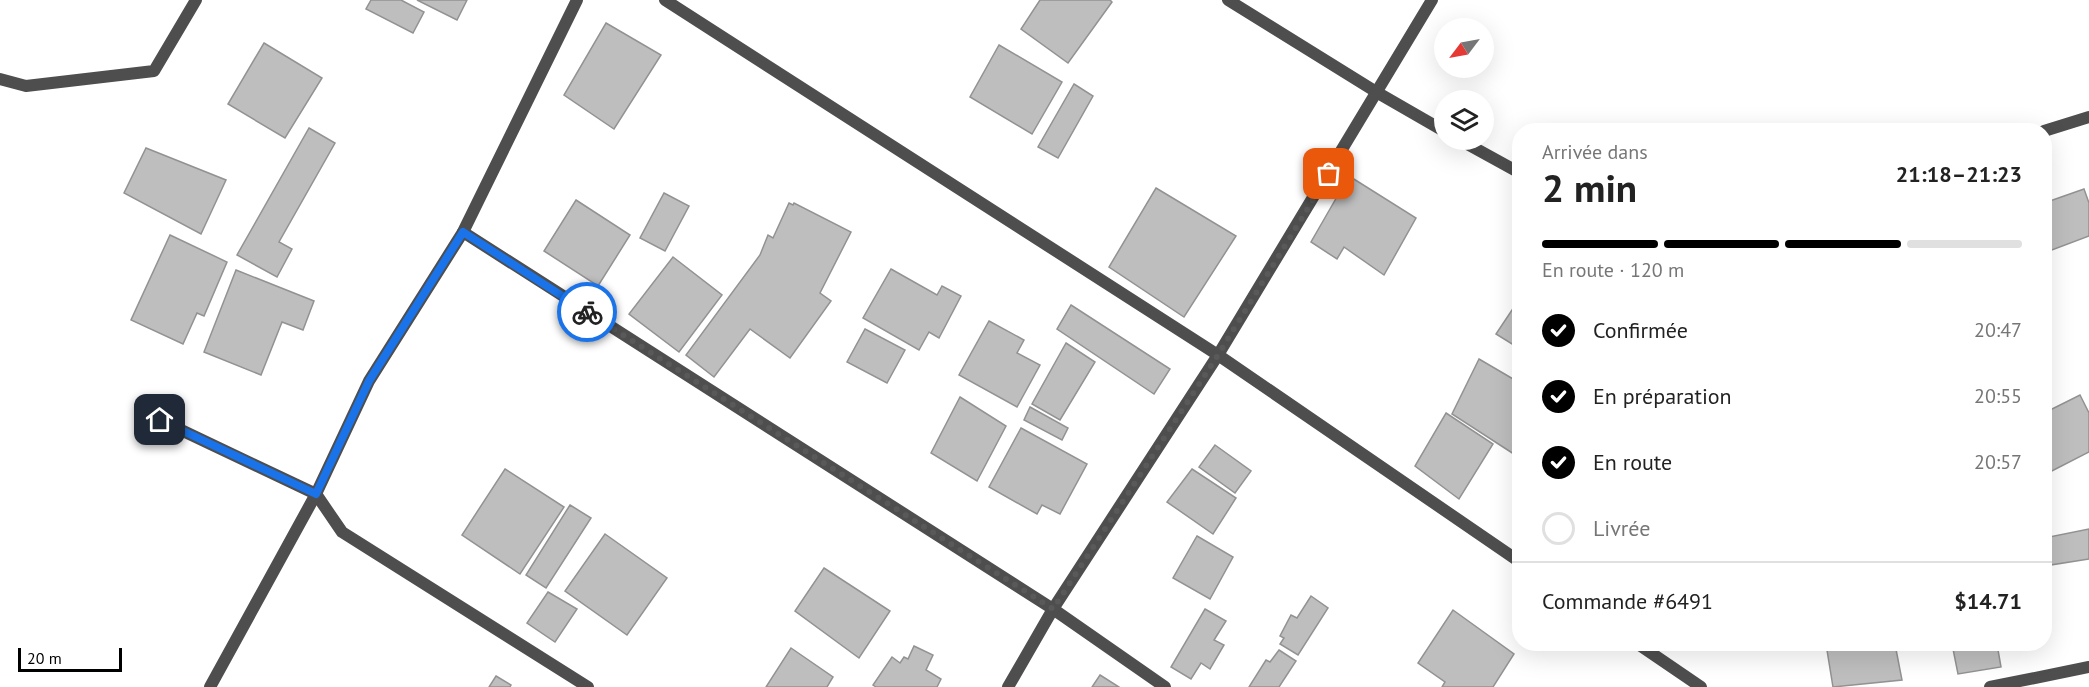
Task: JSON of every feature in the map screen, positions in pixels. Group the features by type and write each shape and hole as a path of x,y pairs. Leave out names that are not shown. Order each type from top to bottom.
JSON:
{"street":[{"path":"0,79 26,86 154,71 196,0"},
{"path":"210,687 316,494 369,381 463,232 577,0"},
{"path":"665,0 1218,355 1512,557"},
{"path":"1228,0 1378,93 1434,124"},
{"path":"1008,687 1053,609 1218,355 1432,0"},
{"path":"2052,129 2089,117"},
{"path":"1478,150 1512,169"},
{"path":"463,232 1053,609 1165,687"},
{"path":"160,420 316,494 342,532 588,687"},
{"path":"1648,651 1701,687"},
{"path":"1989,687 2089,667"}],"building":[{"path":"371,0 401,0 424,12 413,33 366,9"},
{"path":"417,0 467,0 457,20"},
{"path":"1040,0 1110,0 1112,2 1068,63 1021,29"},
{"path":"606,23 661,55 614,129 564,95"},
{"path":"264,43 322,78 285,138 228,104"},
{"path":"999,45 1062,82 1032,134 970,97"},
{"path":"1074,84 1093,96 1058,158 1038,147"},
{"path":"309,128 335,143 279,242 292,249 277,277 237,255"},
{"path":"146,148 226,180 201,234 124,193"},
{"path":"1349,176 1416,218 1384,275 1344,247 1337,259 1311,242"},
{"path":"1156,188 1236,236 1184,317 1109,267"},
{"path":"2084,189 2089,203 2089,236 2052,250 2052,200"},
{"path":"664,193 689,206 665,251 640,238"},
{"path":"576,200 630,235 598,286 544,251"},
{"path":"789,203 793,205 794,203 851,232 820,293 831,301 790,358 750,329 714,377 686,355 760,255 768,235 773,238"},
{"path":"170,235 227,262 204,316 197,313 183,344 131,320"},
{"path":"673,257 722,295 679,352 629,314"},
{"path":"891,269 937,295 942,286 961,296 939,338 929,332 919,350 863,318"},
{"path":"236,270 314,301 303,330 282,322 261,375 204,352"},
{"path":"1071,305 1170,369 1154,394 1057,329"},
{"path":"1512,310 1512,344 1496,334"},
{"path":"989,321 1024,340 1017,353 1040,365 1017,407 959,375"},
{"path":"865,329 905,350 887,383 847,362"},
{"path":"1066,343 1095,362 1060,420 1032,404"},
{"path":"1479,359 1512,378 1512,453 1452,414"},
{"path":"2080,395 2089,413 2089,452 2052,471 2052,409"},
{"path":"960,397 1006,426 977,481 931,453"},
{"path":"1030,407 1068,428 1062,440 1024,420"},
{"path":"1446,413 1493,444 1459,499 1415,466"},
{"path":"1021,428 1087,464 1060,514 1042,505 1037,514 989,487"},
{"path":"1215,445 1251,471 1235,493 1199,467"},
{"path":"505,469 564,507 520,574 462,535"},
{"path":"1192,469 1236,498 1213,534 1167,502"},
{"path":"570,505 591,518 546,588 526,575"},
{"path":"2089,529 2089,559 2052,565 2052,536"},
{"path":"605,534 667,578 627,635 565,591"},
{"path":"1197,536 1233,557 1210,599 1173,578"},
{"path":"824,568 890,611 859,658 795,611"},
{"path":"548,592 577,609 555,642 527,623"},
{"path":"1311,596 1328,608 1298,655 1280,644 1284,638 1280,636 1291,615 1297,618"},
{"path":"1205,609 1226,621 1214,640 1224,645 1210,669 1201,663 1191,679 1171,667"},
{"path":"1453,610 1514,654 1493,687 1442,687 1445,682 1418,663"},
{"path":"914,646 933,655 926,670 941,679 937,687 876,687 873,685 892,657 900,663 904,657 908,659"},
{"path":"791,648 833,677 827,687 766,687"},
{"path":"1279,650 1296,661 1279,687 1249,687 1266,660 1270,662"},
{"path":"1827,651 1896,651 1902,680 1833,687"},
{"path":"1953,651 1998,651 2001,667 1958,674"},
{"path":"1100,675 1119,687 1092,687"},
{"path":"496,676 511,685 510,687 489,687"}],"way so far":[{"path":"587,312 1053,609 1218,355 1329,174"}],"route":[{"path":"160,420 316,494 369,381 463,232 587,312"}]}
